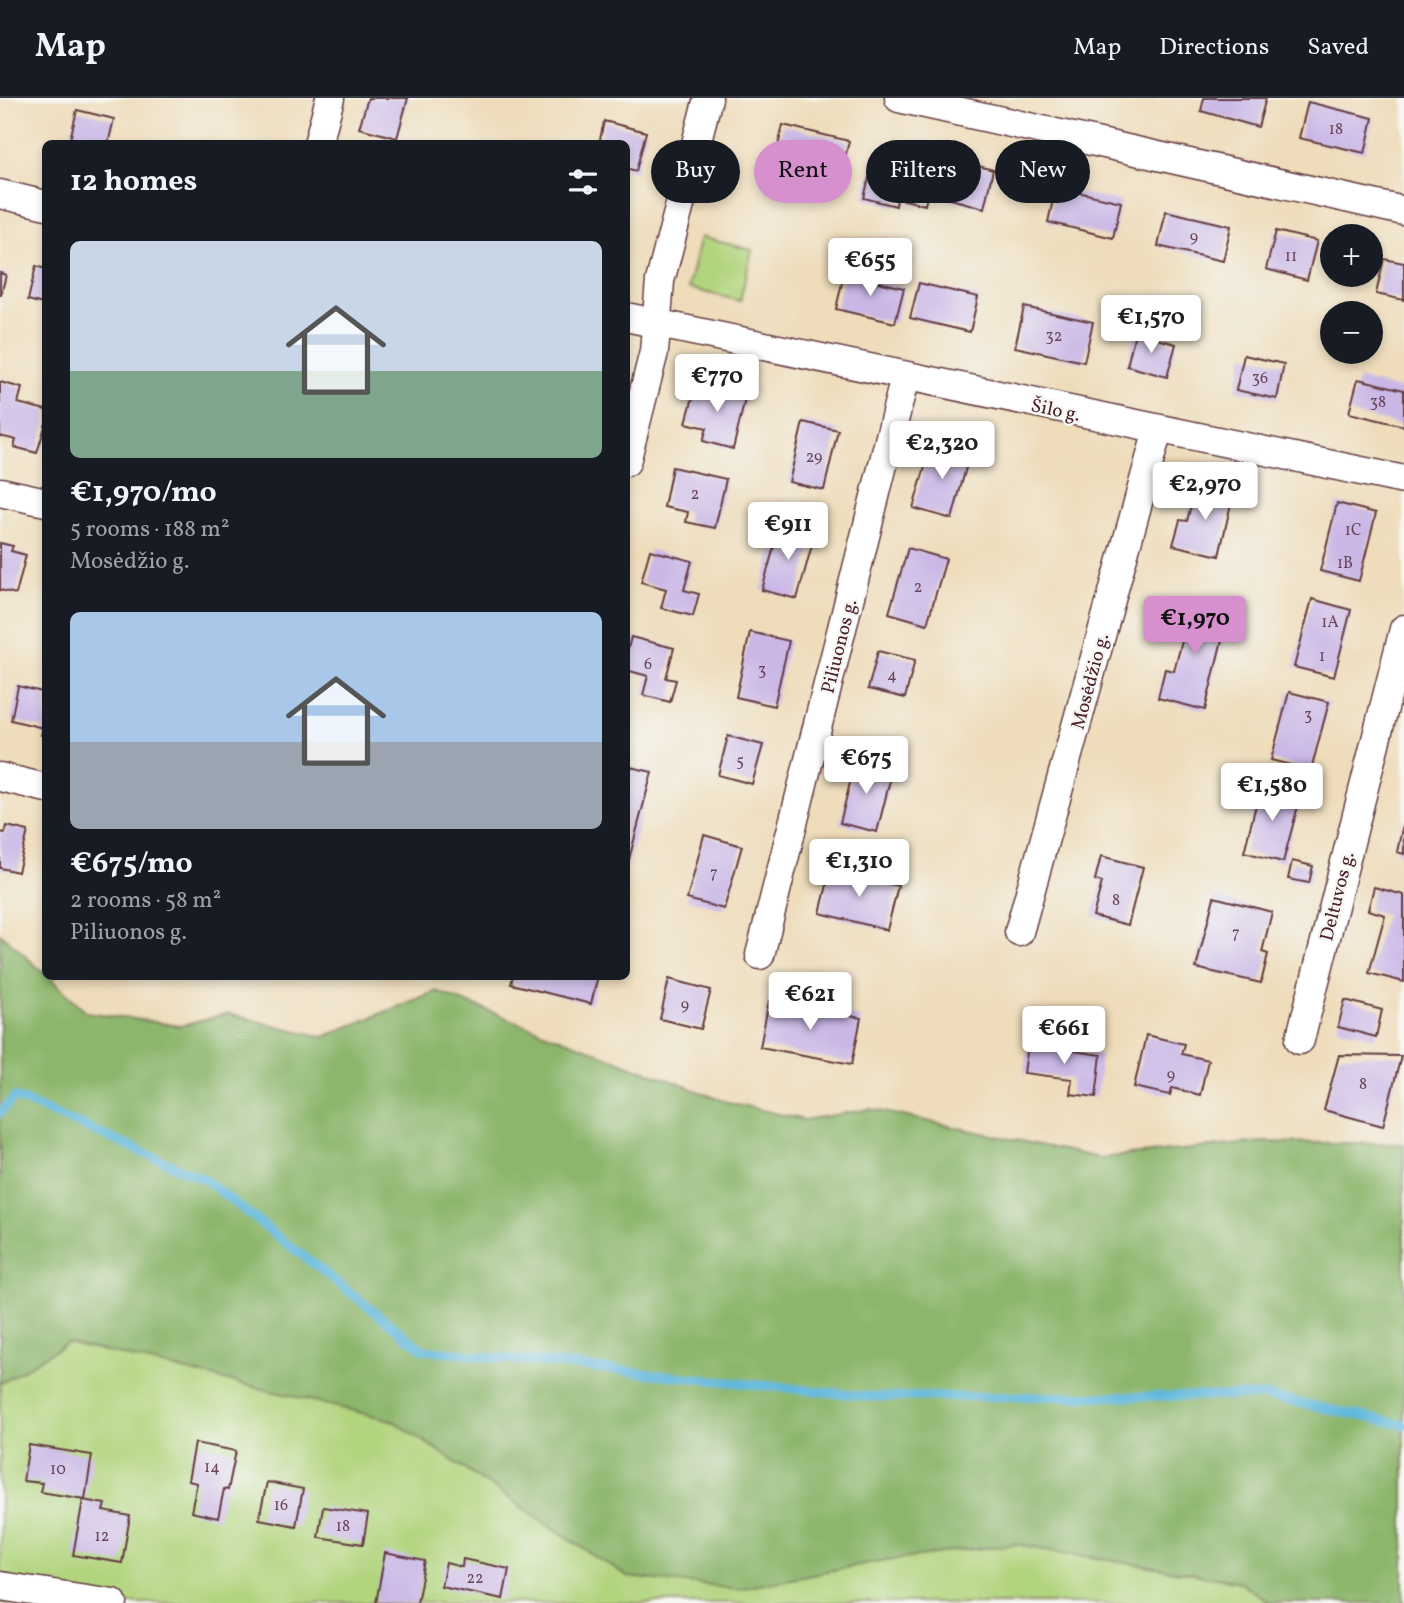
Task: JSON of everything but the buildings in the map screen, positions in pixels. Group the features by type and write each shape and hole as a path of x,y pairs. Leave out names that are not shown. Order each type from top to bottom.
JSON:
{"street":[{"path":"319,140 330,98"},
{"path":"630,446 654,352 660,281 708,98"},
{"path":"900,98 1404,211"},
{"path":"0,194 42,204"},
{"name":"Šilo g.","path":"630,318 1404,480"},
{"name":"Piliuonos g.","path":"760,955 905,377"},
{"name":"Mosėdžio g.","path":"1019,932 1158,430"},
{"path":"0,492 42,501"},
{"name":"Deltuvos g.","path":"1300,1040 1404,629"},
{"path":"0,777 42,787"},
{"path":"0,1586 113,1603"}],"green space":[{"path":"700,237 752,250 740,301 688,288"},
{"path":"0,933 42,971 42,980 52,980 87,1012 181,1026 228,1014 323,1037 436,991 724,1101 804,1120 870,1109 1100,1158 1262,1142 1404,1144 1404,1603 1270,1603 1240,1582 1016,1544 886,1560 737,1588 627,1577 392,1420 67,1342 0,1384"},
{"path":"67,1342 392,1420 627,1577 886,1560 1016,1544 1240,1582 1270,1603 0,1603 0,1384"}],"waterway":[{"path":"0,1113 15,1097 204,1179 424,1350 873,1397 1266,1396 1404,1425"}]}
